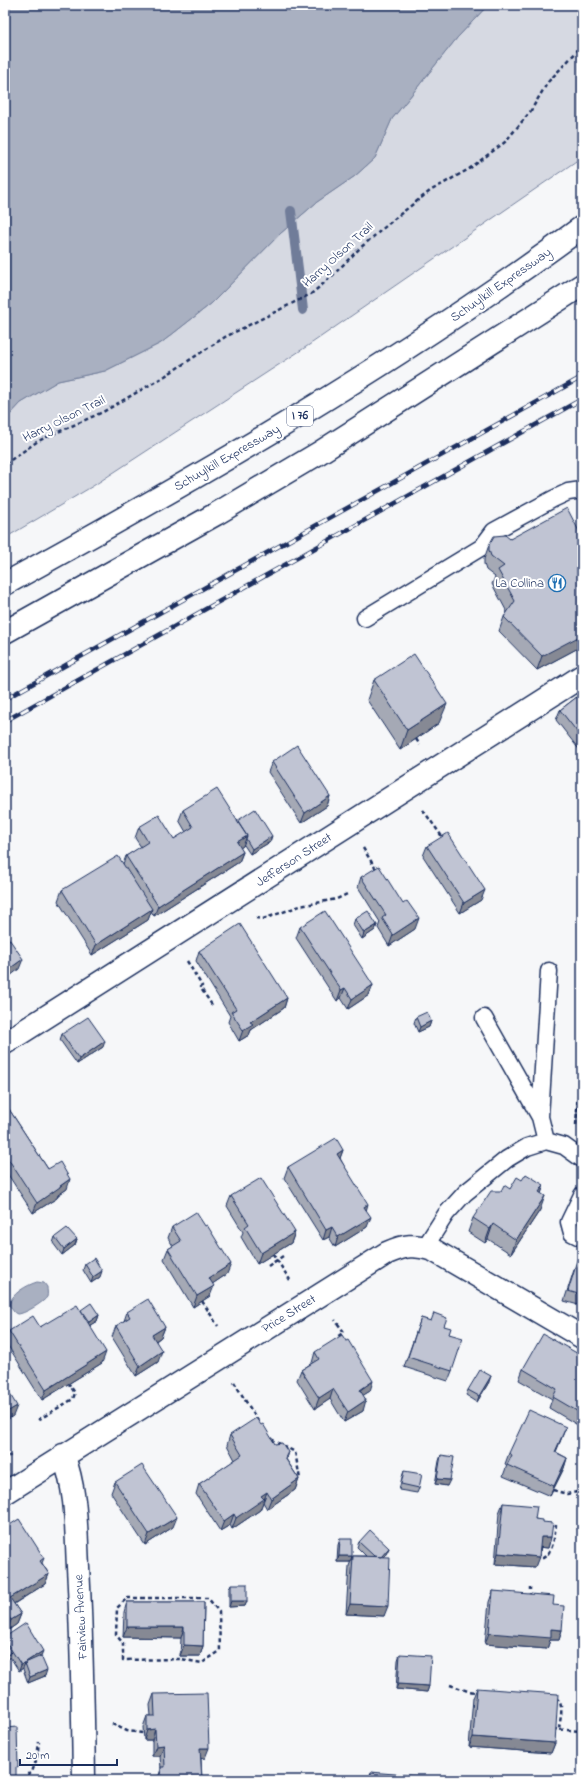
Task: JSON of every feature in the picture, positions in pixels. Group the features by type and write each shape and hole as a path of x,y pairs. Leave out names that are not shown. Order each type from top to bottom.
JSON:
{"main road":[{"name":"Schuylkill Expressway","path":"5,584 301,415 515,277 582,227"},
{"path":"5,632 216,514 320,453 582,285"},
{"name":"Jefferson Street","path":"5,1043 582,676"},
{"name":"Price Street","path":"5,1493 63,1455 192,1376 387,1253 398,1248 420,1246 444,1256 582,1337"},
{"name":"Fairview Avenue","path":"63,1455 71,1480 77,1538 82,1636 84,1780"}],"lane":[{"path":"365,618 482,547 494,531 552,499 568,492 582,490"},
{"path":"540,1117 549,971"},
{"path":"484,1018 540,1117 546,1141"},
{"path":"425,1247 446,1214 465,1193 507,1159 527,1147 546,1141 564,1146 582,1159"},
{"path":"582,1195 569,1222 572,1233 582,1238"}],"path":[{"name":"Harry Olson Trail","path":"5,464 38,441 103,412 166,376 225,337 312,294 360,248 399,215 430,191 469,169 505,142 530,112 548,82 582,46"},
{"path":"422,808 446,842"},
{"path":"364,850 380,875"},
{"path":"255,918 264,920 300,906 337,899 347,894"},
{"path":"189,964 202,986 200,987 202,992 212,1005"},
{"path":"576,1127 577,1107 581,1082 582,1043"},
{"path":"577,1107 582,1108"},
{"path":"268,1266 284,1256"},
{"path":"334,1345 337,1337 344,1332 335,1320"},
{"path":"232,1380 260,1424"},
{"path":"38,1420 73,1399 75,1393 68,1384"},
{"path":"267,1434 270,1438 295,1452 300,1479"},
{"path":"553,1490 567,1494 582,1491"},
{"path":"540,1547 540,1558 543,1558 549,1554 553,1545 556,1525"},
{"path":"530,1587 530,1599"},
{"path":"127,1598 208,1598 219,1612 220,1651 202,1663 182,1659 124,1660 123,1644 116,1635 117,1608 127,1598"},
{"path":"450,1684 468,1691 482,1692"},
{"path":"548,1697 556,1698 560,1701 561,1707 559,1729"},
{"path":"5,1698 12,1698"},
{"path":"553,1729 582,1730"},
{"path":"14,1778 24,1777 32,1772 37,1758 39,1742"}],"shaded area":[{"path":"488,5 582,5 582,157 309,345 93,486 5,538 5,420 21,403 58,381 105,371 161,343 212,303 281,233 317,202 355,176 375,158 392,119 457,38"}],"water":[{"path":"5,5 488,5 457,38 392,119 375,158 355,176 317,202 281,233 212,303 161,343 105,371 58,381 21,403 5,420"},
{"path":"37,1282 44,1283 47,1287 47,1297 33,1308 20,1314 14,1312 9,1305 13,1297 24,1288"}],"building":[{"path":"567,508 582,537 582,635 542,656 504,617 515,601 498,570 504,566 491,556 489,545 494,536 505,535 510,539"},
{"path":"414,654 447,704 407,730 374,680"},
{"path":"582,693 582,738 560,710"},
{"path":"297,745 330,796 305,813 272,762"},
{"path":"217,789 247,836 237,842 243,852 158,906 126,856 148,842 139,827 159,815 174,839 193,827 183,810"},
{"path":"255,809 272,836 252,849 246,839 247,836 237,821"},
{"path":"448,833 485,890 464,903 427,846"},
{"path":"118,856 152,909 96,945 62,890"},
{"path":"379,866 403,904 407,901 419,918 393,935 382,918 386,915 361,877"},
{"path":"325,911 373,985 352,999 345,988 341,990 300,927"},
{"path":"368,911 377,925 364,933 355,919"},
{"path":"240,924 287,998 250,1022 253,1024 243,1030 231,1012 236,1009 199,951"},
{"path":"5,933 23,959 5,972"},
{"path":"427,1012 431,1021 420,1027 416,1017"},
{"path":"88,1017 105,1041 79,1059 62,1034"},
{"path":"5,1103 48,1169 60,1162 70,1179 37,1203 5,1154"},
{"path":"336,1138 343,1150 337,1154 368,1204 364,1207 371,1217 338,1237 332,1227 326,1230 288,1167"},
{"path":"526,1174 544,1185 539,1192 545,1196 516,1240 493,1224 490,1229 473,1218 491,1191 501,1191 504,1185 510,1189 517,1177 522,1180"},
{"path":"261,1178 295,1232 261,1253 245,1227 249,1224 231,1196"},
{"path":"196,1212 205,1226 207,1225 231,1264 209,1278 214,1286 197,1296 168,1249 181,1241 172,1227"},
{"path":"67,1228 77,1239 64,1249 55,1237"},
{"path":"582,1246 582,1295 568,1291"},
{"path":"94,1258 102,1271 93,1277 85,1264"},
{"path":"148,1299 165,1327 152,1335 162,1351 140,1366 116,1326 130,1317 127,1312"},
{"path":"91,1303 99,1315 89,1322 81,1310"},
{"path":"77,1305 106,1352 46,1390 9,1331 33,1316 40,1327"},
{"path":"434,1313 447,1318 444,1326 451,1328 449,1334 463,1338 452,1371 408,1357 421,1318 431,1321"},
{"path":"543,1334 582,1356 582,1414 553,1397 557,1389 523,1369"},
{"path":"342,1335 346,1341 348,1340 373,1381 360,1390 366,1400 348,1412 333,1389 319,1398 301,1370 319,1359 315,1352"},
{"path":"480,1370 491,1376 479,1396 468,1390"},
{"path":"5,1386 17,1406 5,1413"},
{"path":"529,1410 566,1427 555,1452 567,1458 554,1486 507,1465 512,1455 509,1453"},
{"path":"256,1418 261,1425 263,1424 275,1444 282,1443 288,1452 285,1458 299,1479 271,1499 267,1492 261,1496 264,1499 236,1518 234,1514 224,1521 199,1484 242,1455 230,1435"},
{"path":"441,1455 454,1457 450,1480 437,1479"},
{"path":"142,1465 177,1517 149,1534 115,1482"},
{"path":"404,1471 422,1474 419,1488 401,1484"},
{"path":"503,1503 537,1506 535,1519 542,1520 542,1522 553,1523 551,1537 541,1537 539,1557 498,1553"},
{"path":"19,1519 44,1558 40,1561 49,1574 10,1598 21,1614 11,1620 5,1612 5,1528"},
{"path":"370,1530 389,1548 381,1557 374,1556 359,1542"},
{"path":"340,1539 352,1539 352,1556 339,1556"},
{"path":"353,1556 390,1557 388,1606 350,1604"},
{"path":"231,1584 247,1584 247,1601 231,1601"},
{"path":"493,1591 554,1596 553,1605 564,1606 562,1630 551,1629 551,1638 489,1633"},
{"path":"127,1602 204,1602 203,1646 184,1645 184,1627 127,1627"},
{"path":"26,1623 43,1651 21,1665 5,1640 5,1637"},
{"path":"5,1642 11,1652 5,1657"},
{"path":"400,1654 431,1656 429,1686 398,1684"},
{"path":"41,1656 47,1670 30,1677 25,1663"},
{"path":"477,1688 558,1694 555,1743 473,1737"},
{"path":"207,1693 209,1748 200,1748 202,1780 162,1780 161,1767 165,1767 164,1745 156,1746 155,1729 147,1730 147,1716 155,1716 154,1694"},
{"path":"17,1727 18,1768 16,1767 16,1780 5,1780 5,1728"},
{"path":"371,1772 417,1776 416,1780 371,1780"}],"waterway":[{"path":"291,211 303,310"}],"railway":[{"path":"5,699 582,377"},
{"path":"5,721 582,399"}],"place":[{"name":"La Collina","path":"557,583"}]}
